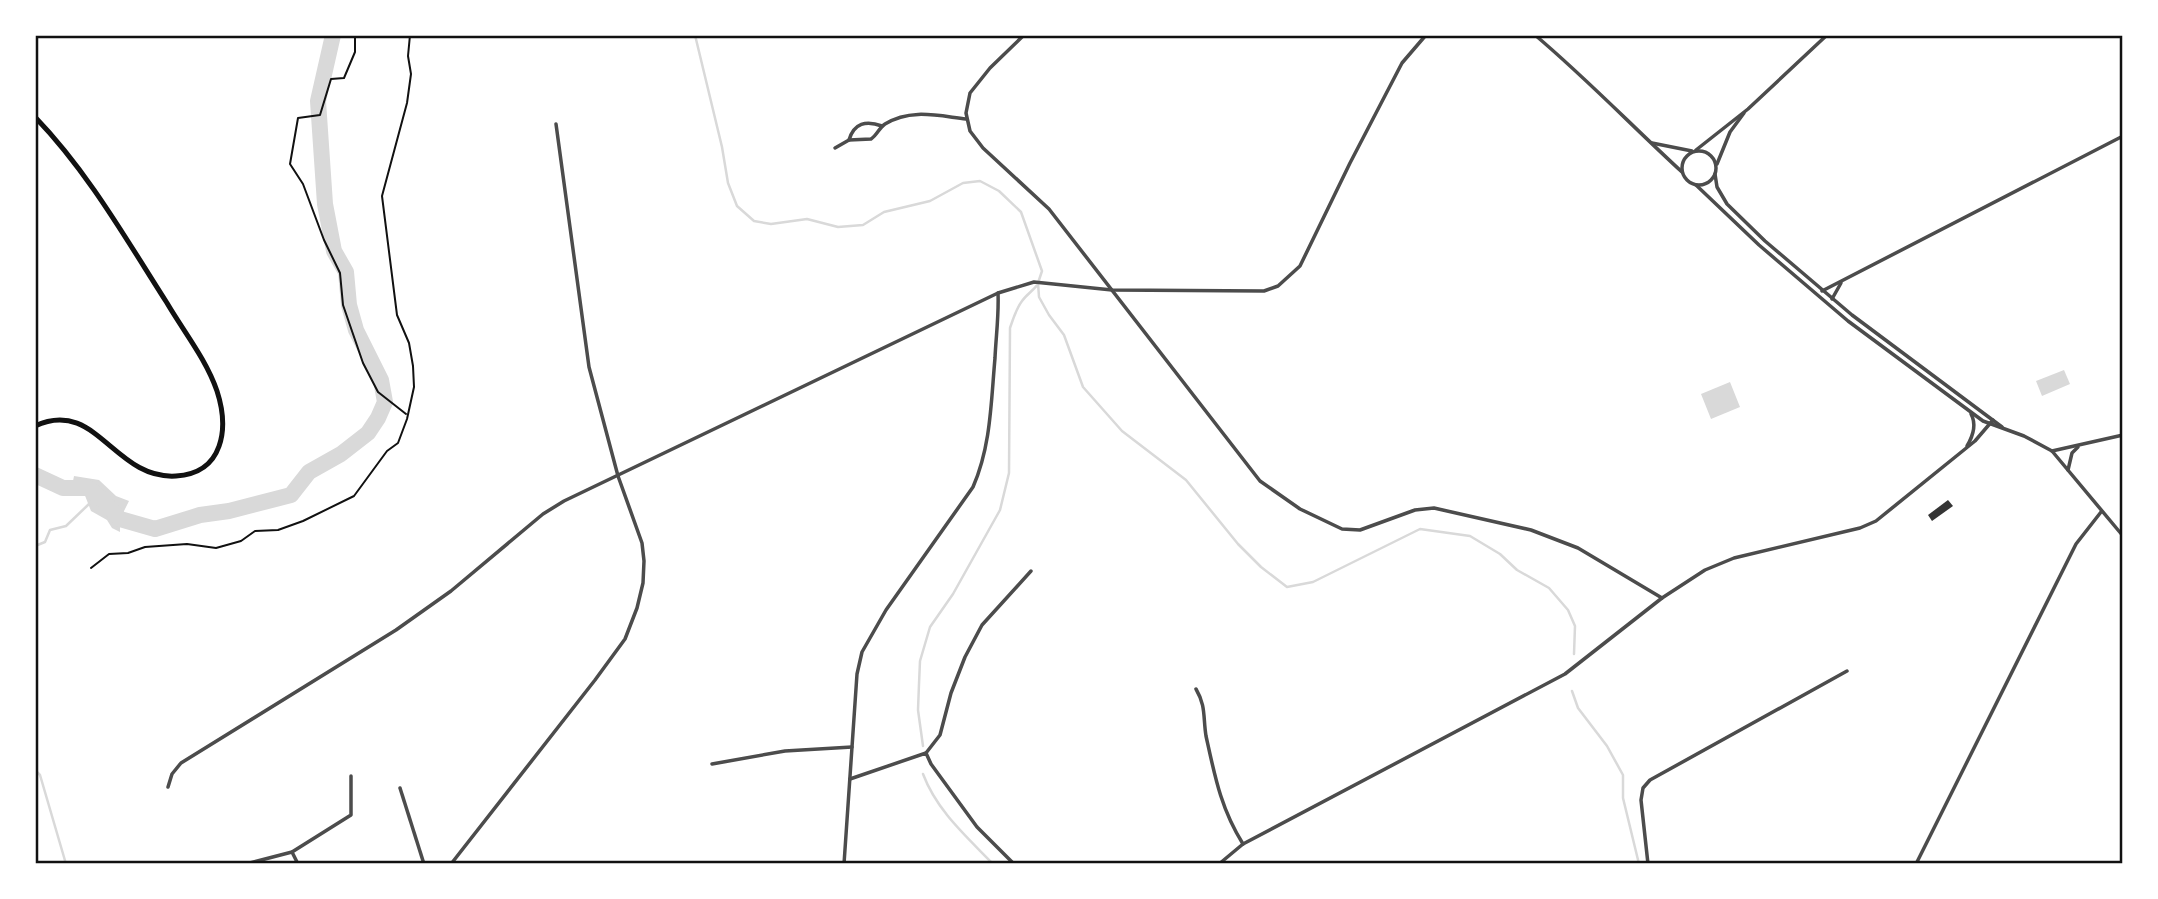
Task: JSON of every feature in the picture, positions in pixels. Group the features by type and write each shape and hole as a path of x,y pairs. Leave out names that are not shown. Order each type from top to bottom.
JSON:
{"main road":[{"path":"35,117 98,194 201,357 217,392 223,426 221,443 207,464 187,475 169,476 138,467 77,421 61,419 35,426"}],"street":[{"path":"1024,35 976,84 967,103 966,119 975,139 1039,198 1260,481 1281,498 1323,522 1342,529 1360,530 1415,510 1446,510 1531,530 1569,544 1662,598"},
{"path":"168,787 172,774 181,763 396,630 451,591 543,514 564,501 998,293 1034,282 1112,290 1264,291 1278,286 1300,266 1402,63 1426,35"},
{"path":"1535,35 1593,86 1682,172 1686,179 1696,185 1830,307 1990,425 2024,436 2052,451 2123,536"},
{"path":"1682,172 1683,162 1748,109 1828,35"},
{"path":"1748,109 1730,132 1716,165 1717,187 1727,204 1822,291 2003,428"},
{"path":"835,148 849,140 871,139 882,126 892,120 922,113 966,119"},
{"path":"849,140 851,132 860,125 870,123 882,126"},
{"path":"451,864 625,639 643,583 642,543 618,476 589,367 556,124"},
{"path":"1822,291 2123,136"},
{"path":"1647,141 1710,154 1716,165"},
{"path":"1696,185 1705,184 1715,174"},
{"path":"1832,299 1845,279"},
{"path":"844,864 857,674 862,652 886,610 973,487 984,459 990,426 998,293"},
{"path":"1966,448 1974,432 1973,417 1969,411"},
{"path":"1219,864 1243,844 1565,674 1662,598 1718,563 1870,524 1966,448 1993,420"},
{"path":"2052,451 2123,435"},
{"path":"2068,471 2072,453 2080,446"},
{"path":"1916,864 2076,544 2101,512"},
{"path":"850,779 926,753 940,735 965,657 982,625 1031,571"},
{"path":"1648,864 1641,800 1643,788 1650,780 1847,671"},
{"path":"1195,689 1203,702 1204,724 1221,800 1229,821 1243,844"},
{"path":"712,764 785,751 852,747"},
{"path":"926,753 931,764 977,827 1014,864"},
{"path":"246,864 292,852 351,815 351,776"},
{"path":"400,788 424,864"},
{"path":"292,852 298,864"}],"path":[{"path":"355,35 355,52 344,78 331,79 320,116 298,118 290,164 303,184 324,240 340,273 343,305 363,363 378,392 408,415"},
{"path":"91,568 109,554 128,553 145,547 187,544 216,548 241,541 255,531 278,530 354,496 387,452 398,443 414,387 413,366 409,343 397,314 382,196 407,103 411,74 408,56 410,35"}],"shaded area":[{"path":"2064,370 2070,384 2042,396 2036,381"},
{"path":"1730,382 1740,407 1711,419 1701,394"},
{"path":"74,476 99,480 116,496 129,501 120,519 120,532 91,511 84,493 73,481"}],"building":[{"path":"1948,500 1953,506 1932,521 1928,515"}],"waterway":[{"path":"35,475 63,488 88,488 120,519 155,529 200,515 229,511 291,495 309,472 341,454 368,433 385,402 381,380 356,330 349,305 346,272 334,251 325,204 318,101 333,35"},
{"path":"695,35 728,183 737,206 754,221 771,224 807,219 838,227 863,225 884,212 930,201 963,183 980,181 999,191 1021,212 1042,271 1038,283 1039,297 1064,335 1083,387 1122,431 1186,480 1238,544 1261,567 1287,587 1313,582 1420,529 1470,536 1500,554 1517,570 1549,588 1568,610 1575,626 1574,654"},
{"path":"923,746 918,710 920,661 930,627 953,594 1000,510 1009,473 1010,328 1020,304 1038,284"},
{"path":"35,546 45,542 50,530 66,526 89,504"},
{"path":"1572,691 1578,708 1607,746 1623,775 1623,798 1639,864"},
{"path":"35,770 40,775 66,864"},
{"path":"923,774 944,811 993,864"}]}
